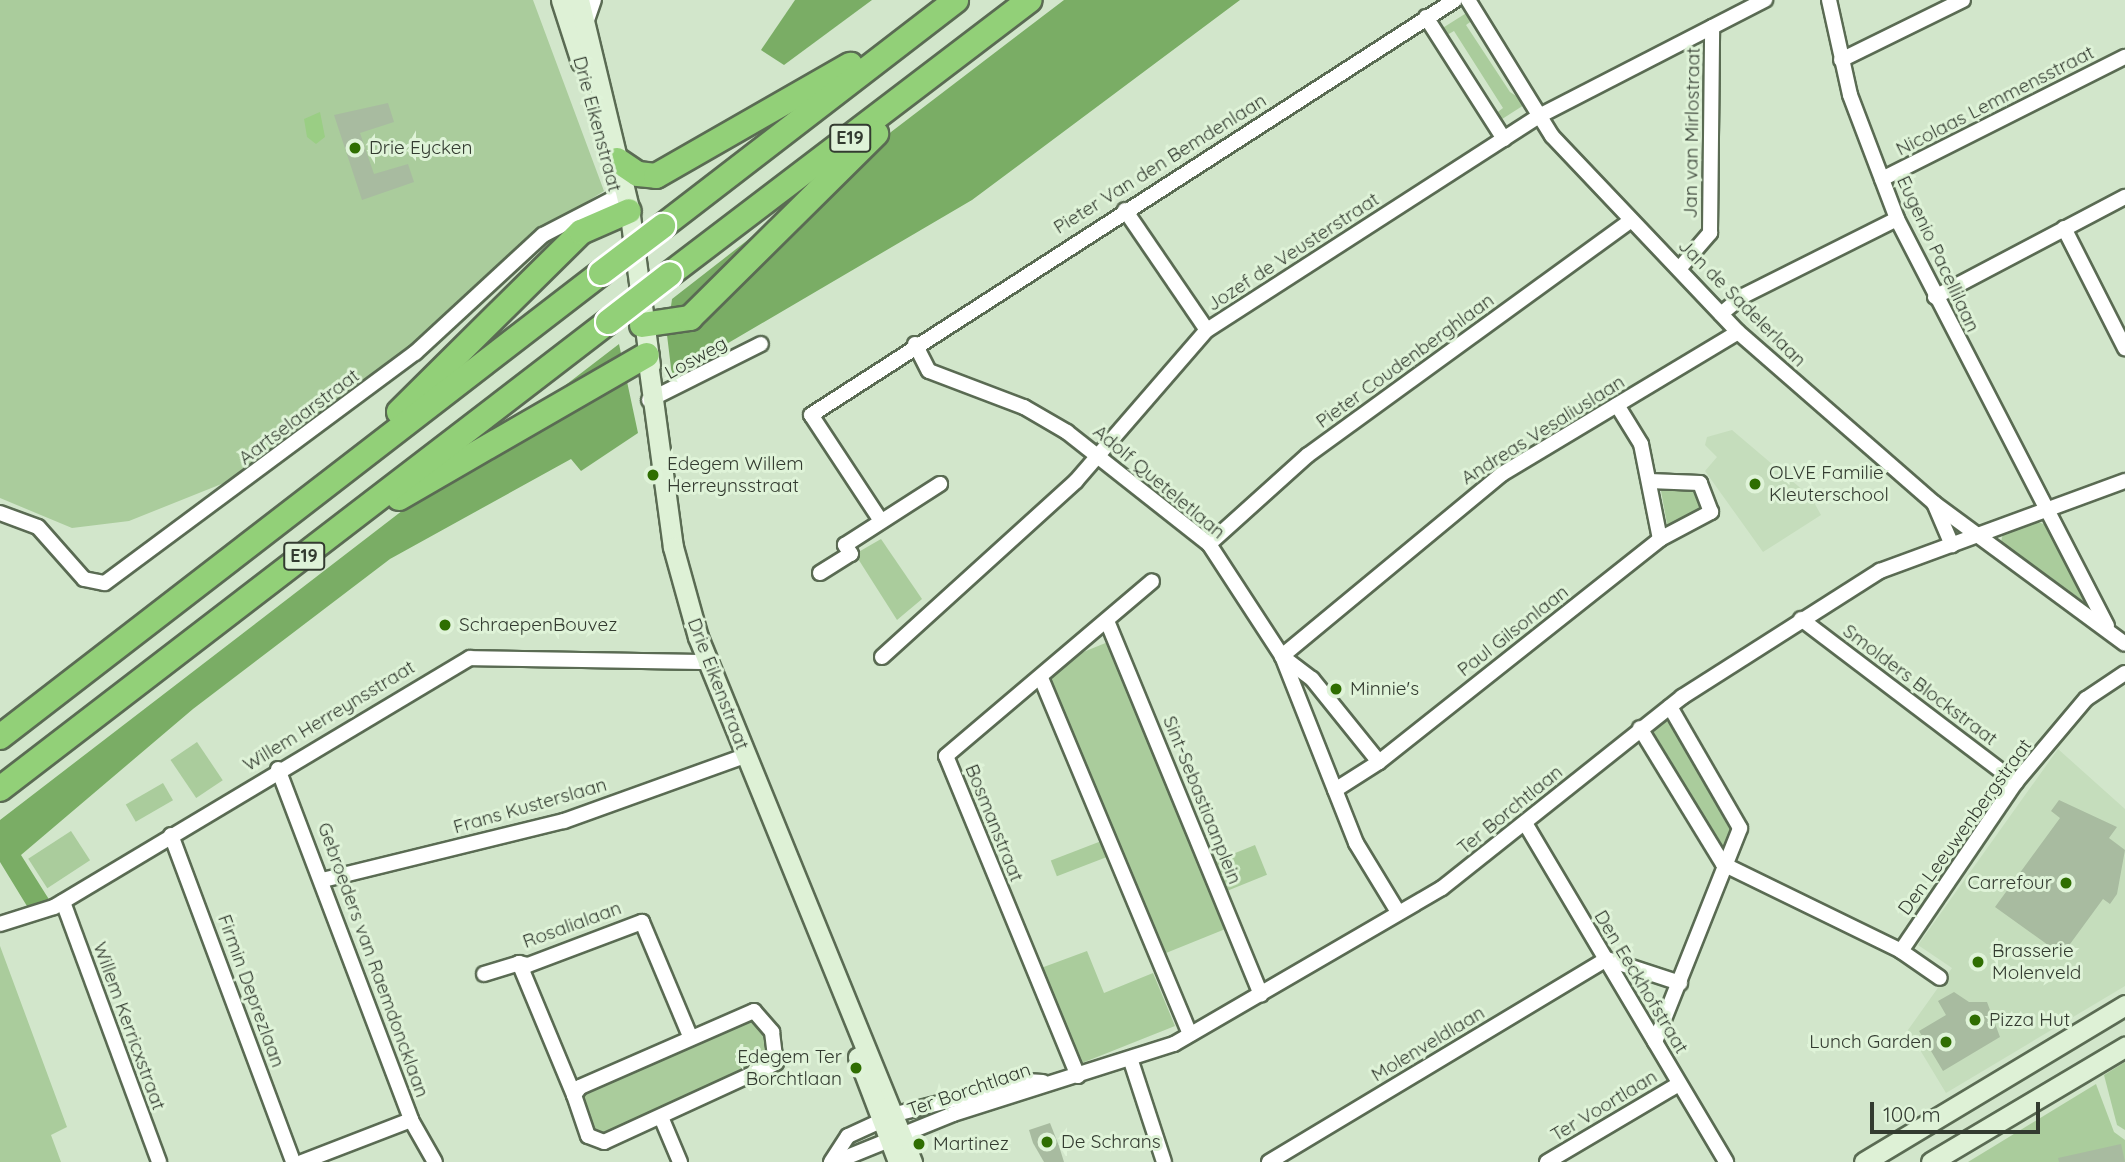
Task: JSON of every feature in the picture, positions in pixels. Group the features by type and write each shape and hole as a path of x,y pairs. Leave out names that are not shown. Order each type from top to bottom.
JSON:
{"highway":[{"name":"E19","path":"0,737 956,0"},
{"name":"E19","path":"0,789 1030,0"},
{"path":"617,160 638,174 656,176 919,28"},
{"path":"642,325 690,318 910,92"},
{"path":"321,488 581,232 622,207"},
{"path":"337,531 647,355"}],"street":[{"name":"Drie Eikenstraat","path":"561,0 633,248 659,446 682,587 745,756 892,1127 912,1162"},
{"name":"Drie Eikenstraat","path":"579,0 617,160 622,207"},
{"path":"586,28 594,0"},
{"name":"Pieter Van den Bemdenlaan","path":"881,521 811,415 915,344 1455,0"},
{"name":"Jan de Sadelerlaan","path":"1468,0 1552,135 1738,332 1934,503 2125,644"},
{"name":"Jozef de Veusterstraat","path":"882,656 1100,454 1206,330 1541,115 1765,0"},
{"name":"Eugenio Pacellilaan","path":"1829,0 1841,60 1897,219 2110,631"},
{"path":"1841,60 1963,0"},
{"path":"1426,17 1504,139"},
{"name":"Jan van Mirlostraat","path":"1679,269 1710,233 1712,27"},
{"name":"Nicolaas Lemmensstraat","path":"1882,179 2125,57"},
{"path":"1935,297 2125,197"},
{"name":"Aartselaarstraat","path":"0,513 38,527 83,579 105,583 415,353 543,235 622,207"},
{"path":"1125,211 1206,330"},
{"path":"1721,314 1741,297 1897,219"},
{"name":"Pieter Coudenberghlaan","path":"1209,544 1308,455 1631,220"},
{"path":"2064,229 2123,340"},
{"name":"Andreas Vesaliuslaan","path":"1282,656 1353,603 1461,505 1617,405 1738,332"},
{"name":"Losweg","path":"654,400 761,344"},
{"name":"Adolf Queteletlaan","path":"915,344 929,371 1024,407 1100,454 1209,544 1282,656 1356,843 1398,912"},
{"path":"1617,405 1641,444 1660,539"},
{"name":"Paul Gilsonlaan","path":"1335,790 1379,762 1660,539 1690,527 1712,504 1700,483 1649,481"},
{"name":"Ter Borchtlaan","path":"892,1127 1131,1061 1190,1034 1443,888 1640,728 1801,619 1880,571 2125,481"},
{"path":"820,573 851,554 845,545 940,484"},
{"name":"Jan de Sadelerlaan","path":"1934,503 1952,545"},
{"name":"Bosmanstraat","path":"1078,1076 946,756 1153,581"},
{"name":"Smolders Blockstraat","path":"1801,619 2016,782"},
{"name":"Sint-Sebastiaanplein","path":"1107,621 1261,994"},
{"path":"1282,656 1312,679 1379,762"},
{"name":"Willem Herreynsstraat","path":"0,924 64,902 278,769 470,658 709,662"},
{"name":"Den Leeuwenbergstraat","path":"1902,951 2016,782 2086,699 2125,673"},
{"path":"1041,678 1190,1034"},
{"path":"1655,1042 1740,823 1670,707"},
{"path":"1640,728 1723,864 1902,951 1940,978"},
{"name":"Frans Kusterslaan","path":"323,880 564,821 745,756"},
{"name":"Gebroeders van Raemdoncklaan","path":"278,769 323,880 411,1120 435,1162"},
{"name":"Den Eeckhofstraat","path":"1525,823 1725,1161"},
{"name":"Firmin Deprezlaan","path":"171,835 293,1162"},
{"name":"Willem Kerricxstraat","path":"64,902 159,1162"},
{"name":"Rosalialaan","path":"484,974 519,963 528,965 642,922 690,1036"},
{"path":"1607,959 1679,983"},
{"name":"Molenveldlaan","path":"1269,1162 1607,959"},
{"name":"Rosalialaan","path":"519,963 595,1140 661,1117"},
{"path":"1864,1162 2125,1005"},
{"path":"574,1095 690,1036 754,1011 772,1032 776,1063 661,1117 680,1162"},
{"path":"1931,1162 2125,1047"},
{"path":"1131,1061 1164,1162"},
{"name":"Ter Borchtlaan","path":"892,1127 1026,1081 1048,1083"},
{"name":"Ter Voortlaan","path":"1547,1162 1679,1084"},
{"path":"302,1162 411,1120"},
{"name":"Drie Eikenstraat","path":"892,1127 898,1162"},
{"path":"833,1162 841,1142 892,1127"}],"shaded area":[{"name":"Drie Eycken","path":"0,0 533,0 604,191 521,243 405,351 234,479 129,521 72,528 0,498"},
{"path":"795,0 872,0 784,65 761,50"},
{"path":"1064,0 1240,0 972,200 672,376 667,335 672,299 785,211 844,177 891,132"},
{"path":"1468,12 1473,20 1466,25 1510,92 1527,103 1499,121 1495,114 1503,108 1454,31 1445,36 1441,29"},
{"path":"320,112 325,137 316,144 307,137 304,119"},
{"path":"619,344 638,433 581,471 571,459 390,559 193,709 21,855 50,901 30,911 0,862 0,820"},
{"name":"OLVE Familie Kleuterschool","path":"1732,430 1811,497 1821,515 1763,552 1705,471 1717,457 1705,445 1707,437"},
{"path":"1696,488 1705,508 1668,529 1661,491"},
{"path":"2036,521 2046,525 2086,603 2001,542 2003,533"},
{"path":"881,539 922,599 897,620 855,554"},
{"path":"1108,642 1224,929 1157,956 1041,669"},
{"path":"1660,721 1672,722 1735,826 1726,848 1720,850 1649,735"},
{"path":"197,742 223,780 196,798 170,760"},
{"path":"2058,749 2125,809 2125,986 1946,1093 1908,1030 1952,968 1918,945"},
{"path":"163,783 173,800 136,822 126,804"},
{"path":"71,831 90,860 47,888 28,859"},
{"path":"1104,840 1110,856 1057,876 1051,860"},
{"path":"1255,845 1267,875 1222,893 1210,863"},
{"path":"0,946 67,1127 51,1135 61,1162 0,1162"},
{"path":"1087,951 1104,993 1153,973 1175,1026 1082,1063 1041,968"},
{"path":"741,1017 757,1019 768,1038 770,1058 763,1065 613,1134 592,1133 581,1092"},
{"path":"2125,1062 2125,1130 2117,1125 2104,1075"},
{"path":"2096,1084 2114,1132 2125,1140 2125,1162 1968,1162"}],"building":[{"name":"Drie Eycken","path":"388,103 394,122 360,133 374,174 408,164 414,182 362,200 334,115"},
{"name":"Carrefour","path":"2059,800 2117,827 2109,838 2125,850 2117,894 2110,904 2103,899 2062,955 1995,907 2060,818 2051,811"},
{"path":"1954,992 1969,1002 1987,1002 2000,1037 1943,1071 1919,1031 1946,1015 1938,1001"},
{"name":"De Schrans","path":"1050,1123 1064,1162 1044,1162 1033,1143 1029,1130"},
{"path":"2121,1144 2125,1162 2059,1162 2058,1158"}],"place":[{"name":"Drie Eycken","path":"355,148"},
{"name":"Edegem Willem Herreynsstraat","path":"653,475"},
{"name":"OLVE Familie Kleuterschool","path":"1755,484"},
{"name":"SchraepenBouvez","path":"445,625"},
{"name":"Minnie's","path":"1336,689"},
{"name":"Carrefour","path":"2066,883"},
{"name":"Brasserie Molenveld","path":"1978,962"},
{"name":"Pizza Hut","path":"1975,1020"},
{"name":"Lunch Garden","path":"1946,1042"},
{"name":"Edegem Ter Borchtlaan","path":"856,1068"},
{"name":"De Schrans","path":"1047,1142"},
{"name":"Martinez","path":"919,1144"}]}
